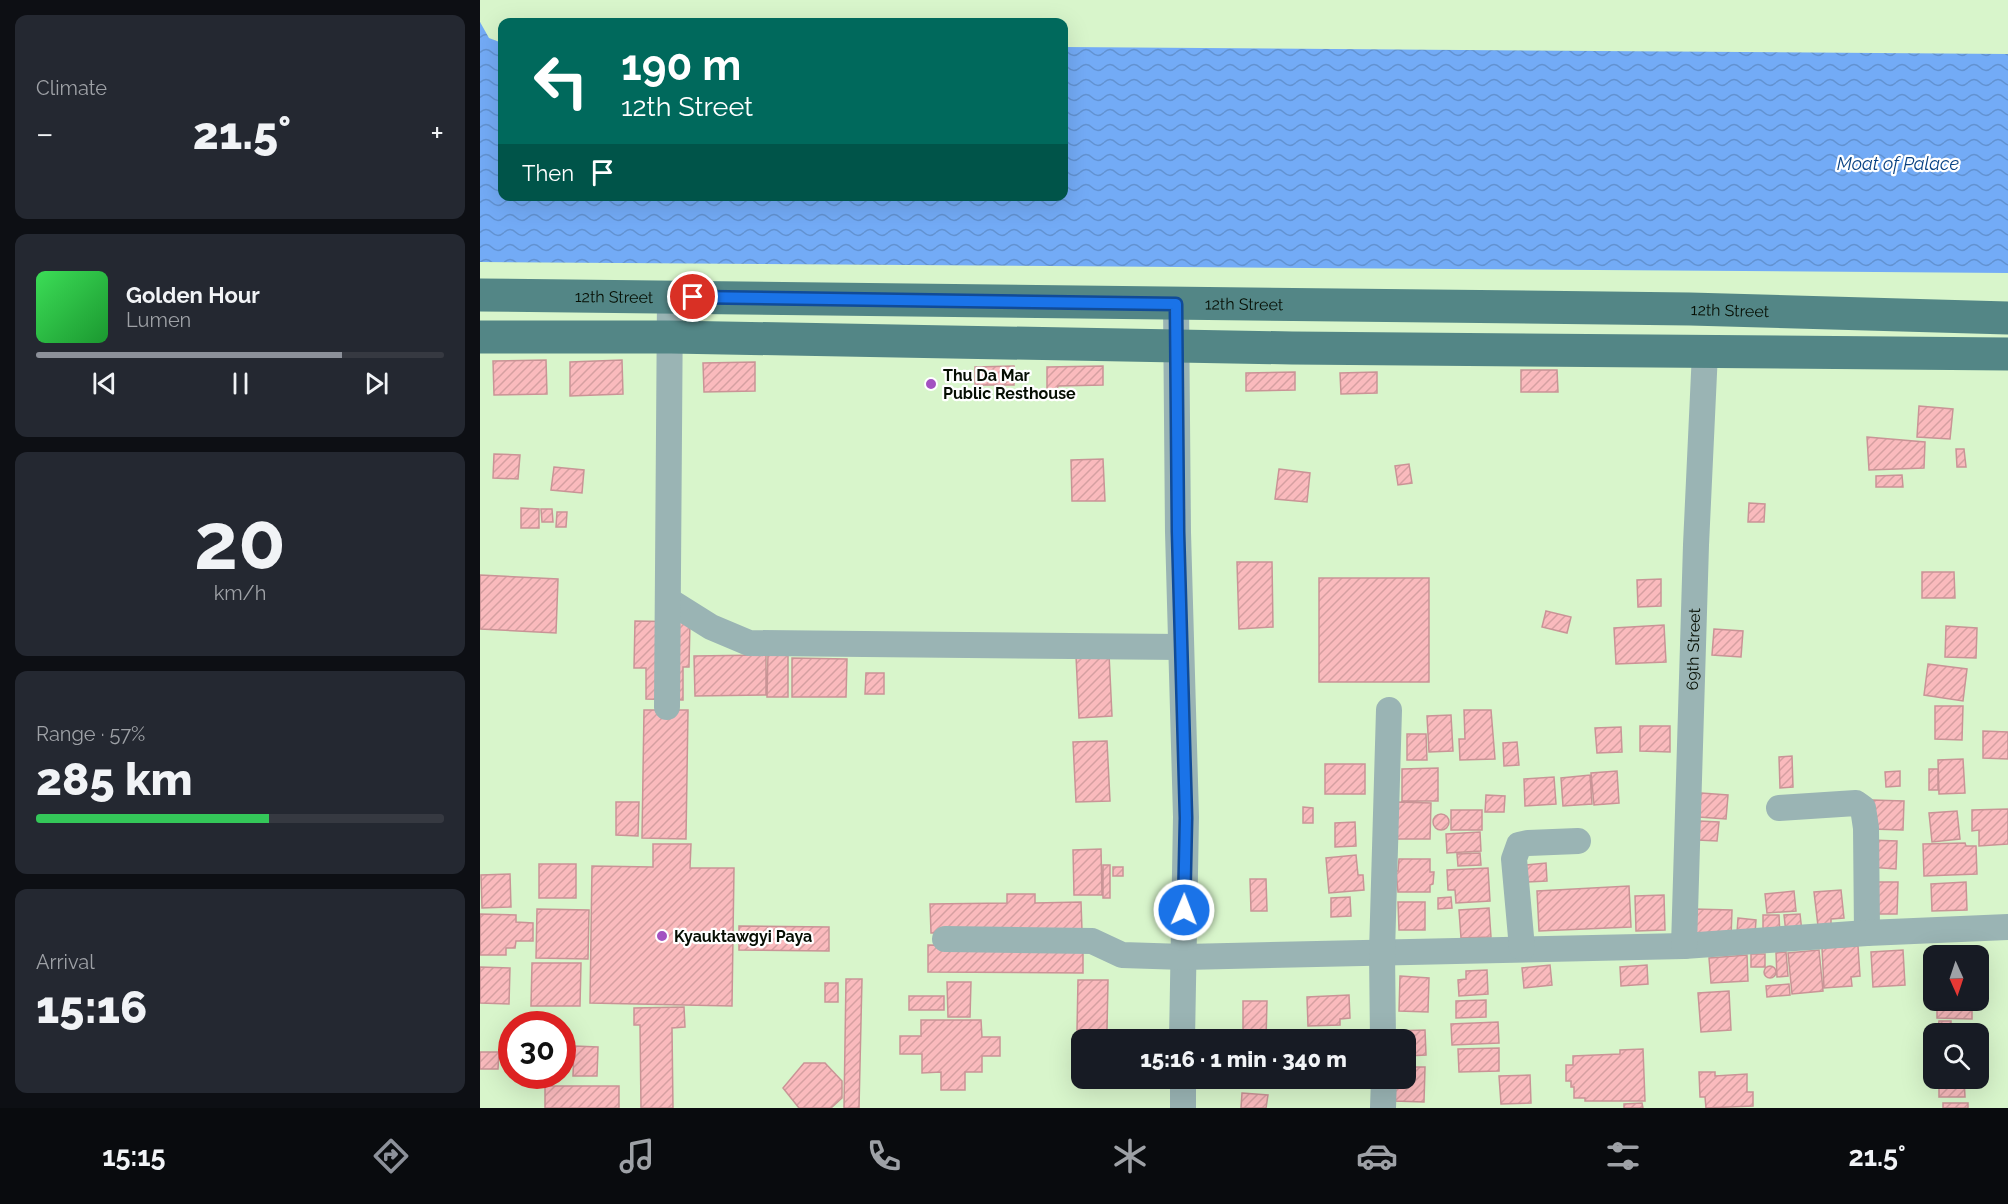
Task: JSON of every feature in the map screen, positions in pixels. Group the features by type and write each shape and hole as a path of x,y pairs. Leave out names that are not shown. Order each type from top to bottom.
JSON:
{"main road":[{"name":"12th Street","path":"480,295 1690,309 2008,318"},
{"path":"480,336 1176,346 2008,354"}],"street":[{"path":"668,707 670,296"},
{"path":"1176,304 1178,520 1186,818 1182,1029"},
{"name":"69th Street","path":"1684,946 1696,545 1705,352"},
{"path":"668,600 711,627 749,643 1181,647"},
{"path":"1383,1029 1382,952 1389,710"},
{"path":"1779,808 1856,803 1863,808 1866,828 1867,933"},
{"path":"1522,948 1515,851 1519,845 1528,843 1578,841"},
{"path":"945,939 1092,941 1122,955 1184,957 1684,946 1867,933 2008,927"},
{"path":"1183,1089 1184,1108"},
{"path":"1383,1108 1384,1089"}],"water":[{"name":"Moat of Palace","path":"480,22 489,38 498,41 498,201 1068,201 1068,47 2008,54 2008,273 480,262"}],"building":[{"path":"546,360 547,394 494,395 493,361"},
{"path":"622,360 623,394 570,396 570,362"},
{"path":"755,362 755,391 704,392 703,363"},
{"path":"1014,366 1014,385 975,385 975,367"},
{"path":"1103,366 1103,385 1058,386 1057,390 1047,390 1047,367"},
{"path":"1521,370 1557,370 1558,392 1521,392"},
{"path":"1295,372 1295,390 1246,391 1246,373"},
{"path":"1377,372 1377,393 1341,394 1340,373"},
{"path":"1919,406 1953,409 1950,439 1917,437"},
{"path":"1867,437 1925,442 1924,468 1869,470"},
{"path":"1956,449 1964,449 1966,467 1957,467"},
{"path":"494,454 520,455 518,479 493,478"},
{"path":"1103,459 1105,501 1072,501 1071,460"},
{"path":"1409,464 1412,483 1398,485 1395,466"},
{"path":"554,467 584,470 582,493 551,490"},
{"path":"1279,469 1310,473 1307,502 1275,499"},
{"path":"1902,475 1903,487 1876,487 1876,476"},
{"path":"1749,503 1765,504 1764,522 1748,522"},
{"path":"521,508 539,509 539,528 521,528"},
{"path":"541,509 552,509 553,522 542,522"},
{"path":"557,512 567,512 566,527 556,527"},
{"path":"1237,562 1272,562 1273,627 1239,629"},
{"path":"1922,572 1954,572 1955,598 1922,598"},
{"path":"480,575 558,579 556,633 480,629"},
{"path":"1319,578 1429,578 1429,682 1319,682"},
{"path":"1661,579 1661,606 1638,607 1637,580"},
{"path":"1546,611 1571,617 1567,633 1542,627"},
{"path":"635,621 690,622 689,667 683,667 683,700 646,699 646,668 634,668"},
{"path":"1664,625 1666,662 1616,664 1614,628"},
{"path":"1946,626 1977,628 1976,658 1945,657"},
{"path":"1714,629 1743,631 1741,657 1712,655"},
{"path":"768,653 788,653 788,697 767,697"},
{"path":"1109,654 1112,716 1079,718 1076,656"},
{"path":"766,655 766,695 695,696 694,656"},
{"path":"792,658 847,659 846,697 792,697"},
{"path":"1928,664 1967,669 1963,701 1924,695"},
{"path":"866,673 884,673 884,694 865,694"},
{"path":"1935,706 1963,706 1962,740 1935,739"},
{"path":"644,710 688,710 686,839 642,838"},
{"path":"1464,710 1491,710 1495,759 1460,760 1459,739 1465,739"},
{"path":"1451,715 1453,751 1429,752 1427,716"},
{"path":"1640,726 1670,726 1670,752 1640,751"},
{"path":"1621,727 1622,752 1597,753 1595,728"},
{"path":"1983,731 2008,732 2008,759 1983,758"},
{"path":"1407,734 1426,734 1427,760 1407,760"},
{"path":"1107,741 1110,801 1076,802 1073,742"},
{"path":"1517,742 1519,765 1504,766 1503,743"},
{"path":"1792,756 1793,787 1780,788 1779,757"},
{"path":"1963,759 1965,793 1939,794 1938,760"},
{"path":"1325,764 1365,764 1365,794 1325,794"},
{"path":"1438,768 1438,801 1402,801 1402,769"},
{"path":"1929,769 1938,769 1938,790 1929,790"},
{"path":"1617,771 1619,803 1594,805 1591,773"},
{"path":"1900,771 1900,786 1886,787 1885,772"},
{"path":"1590,775 1592,804 1563,806 1561,778"},
{"path":"1554,777 1556,804 1525,806 1524,779"},
{"path":"1701,793 1728,795 1726,819 1699,817"},
{"path":"1486,795 1505,796 1504,812 1485,812"},
{"path":"1872,800 1904,801 1903,830 1872,829"},
{"path":"616,802 639,802 638,836 616,835"},
{"path":"1397,802 1431,803 1430,839 1396,839"},
{"path":"1303,807 1313,808 1313,823 1303,823"},
{"path":"2008,809 2008,844 1979,846 1979,830 1972,831 1972,810"},
{"path":"1451,810 1482,810 1482,830 1451,830"},
{"path":"1957,811 1960,839 1932,842 1929,813"},
{"path":"1441,814 1447,816 1449,822 1447,828 1441,830 1435,828 1433,822 1435,816"},
{"path":"1699,821 1719,822 1717,841 1698,840"},
{"path":"1355,822 1356,846 1335,847 1335,823"},
{"path":"1480,832 1481,851 1447,853 1446,834"},
{"path":"1870,840 1897,841 1896,869 1869,867"},
{"path":"1965,843 1966,846 1976,846 1977,874 1924,876 1923,844"},
{"name":"Kyauktawgyi Paya","path":"653,844 691,844 690,868 734,868 732,1006 590,1003 592,866 653,867"},
{"path":"1101,849 1102,895 1074,895 1073,850"},
{"path":"1480,853 1481,865 1458,866 1457,854"},
{"path":"1356,855 1358,875 1363,875 1364,890 1329,893 1326,858"},
{"path":"1399,859 1430,859 1430,872 1434,872 1430,892 1398,892 1396,871 1398,871"},
{"path":"1546,863 1547,881 1527,882 1526,865"},
{"path":"539,864 576,864 576,898 539,898"},
{"path":"1103,865 1110,865 1110,898 1103,898"},
{"path":"1113,867 1123,867 1123,876 1113,876"},
{"path":"1488,868 1490,901 1456,903 1455,890 1448,890 1447,870"},
{"path":"510,874 511,907 482,908 481,875"},
{"path":"1250,879 1266,879 1267,911 1251,911"},
{"path":"1875,882 1898,882 1897,914 1875,914"},
{"path":"1966,882 1967,910 1932,911 1931,884"},
{"path":"1629,886 1631,927 1539,931 1537,891"},
{"path":"1841,890 1844,918 1831,919 1831,925 1818,926 1814,892"},
{"path":"1794,891 1796,911 1767,913 1765,894"},
{"path":"1007,894 1035,894 1035,903 1081,902 1082,931 931,933 930,904 1007,903"},
{"path":"1664,895 1665,930 1636,931 1635,896"},
{"path":"1350,897 1351,916 1331,917 1331,898"},
{"path":"1451,897 1452,908 1438,909 1438,898"},
{"path":"1398,902 1425,902 1425,930 1399,930"},
{"path":"1489,908 1491,937 1461,938 1459,910"},
{"path":"537,909 589,910 588,959 536,958"},
{"path":"1694,909 1732,910 1731,938 1693,937"},
{"path":"480,914 516,915 516,922 533,923 533,941 516,941 515,948 506,948 506,955 480,955"},
{"path":"1800,914 1802,932 1786,933 1784,915"},
{"path":"1763,915 1779,915 1780,937 1763,937"},
{"path":"1738,918 1756,920 1755,934 1737,933"},
{"path":"739,926 829,927 829,951 739,950"},
{"path":"928,945 1083,947 1083,973 928,972"},
{"path":"1858,946 1860,976 1851,977 1852,986 1824,988 1822,948"},
{"path":"1819,950 1823,991 1792,994 1788,953"},
{"path":"1903,950 1905,985 1873,987 1871,952"},
{"path":"1786,952 1788,976 1777,977 1776,953"},
{"path":"1751,954 1765,954 1765,967 1751,967"},
{"path":"1747,955 1748,981 1711,983 1709,958"},
{"path":"532,963 581,963 580,1006 531,1006"},
{"path":"1550,965 1552,985 1524,988 1522,968"},
{"path":"1647,965 1648,984 1621,986 1620,967"},
{"path":"1770,966 1776,972 1770,978 1764,972"},
{"path":"480,967 510,968 509,1004 480,1003"},
{"path":"1487,970 1488,994 1459,996 1458,980 1466,979 1466,971"},
{"path":"1400,976 1429,978 1428,1012 1399,1011"},
{"path":"846,979 862,979 859,1108 844,1108"},
{"path":"1078,980 1108,980 1107,1029 1077,1029"},
{"path":"947,982 971,982 970,1017 948,1017"},
{"path":"825,983 838,983 838,1002 825,1002"},
{"path":"1789,984 1790,995 1767,997 1766,986"},
{"path":"1729,991 1731,1030 1701,1032 1698,993"},
{"path":"1349,995 1350,1018 1340,1019 1340,1025 1308,1026 1307,997"},
{"path":"909,996 944,996 944,1010 909,1010"},
{"path":"1486,1000 1486,1017 1456,1018 1456,1001"},
{"path":"1243,1001 1267,1001 1266,1029 1243,1029"},
{"path":"684,1007 685,1027 672,1028 673,1108 641,1108 640,1025 634,1025 634,1008"},
{"path":"1937,1011 1972,1011 1972,1019 1937,1018"},
{"path":"921,1020 981,1020 982,1037 1000,1037 1000,1056 982,1056 982,1072 965,1072 965,1090 941,1090 941,1072 922,1073 922,1054 900,1054 900,1036 921,1036"},
{"path":"1939,1021 1951,1021 1951,1023 1939,1023"},
{"path":"1498,1022 1499,1043 1452,1045 1451,1024"},
{"path":"1416,1030 1425,1030 1426,1055 1416,1056"},
{"path":"576,1046 598,1047 597,1076 576,1076"},
{"path":"1499,1048 1499,1071 1459,1072 1458,1049"},
{"path":"1643,1049 1645,1101 1585,1101 1585,1098 1574,1098 1574,1087 1571,1087 1571,1081 1566,1081 1566,1065 1573,1065 1573,1056 1620,1054 1620,1050"},
{"path":"480,1052 498,1052 498,1069 480,1069"},
{"path":"804,1063 825,1063 842,1081 842,1098 831,1108 799,1108 783,1088"},
{"path":"1416,1067 1425,1067 1424,1102 1394,1101 1395,1089 1416,1089"},
{"path":"1699,1072 1715,1072 1715,1076 1747,1074 1747,1092 1753,1092 1753,1106 1706,1108 1705,1097 1700,1097"},
{"path":"1530,1075 1531,1103 1501,1104 1499,1076"},
{"path":"619,1086 619,1108 545,1108 545,1089"},
{"path":"1939,1089 1965,1089 1965,1097 1939,1097"},
{"path":"1242,1093 1268,1095 1266,1108 1241,1108"},
{"path":"1642,1103 1643,1108 1624,1108 1624,1104"},
{"path":"1943,1103 1968,1103 1968,1108 1943,1108"}],"place":[{"name":"Thu Da Mar Public Resthouse","path":"931,384"},
{"name":"Kyauktawgyi Paya","path":"662,936"}],"route":[{"path":"693,297 1176,304 1178,532 1186,818 1184,910"}]}
